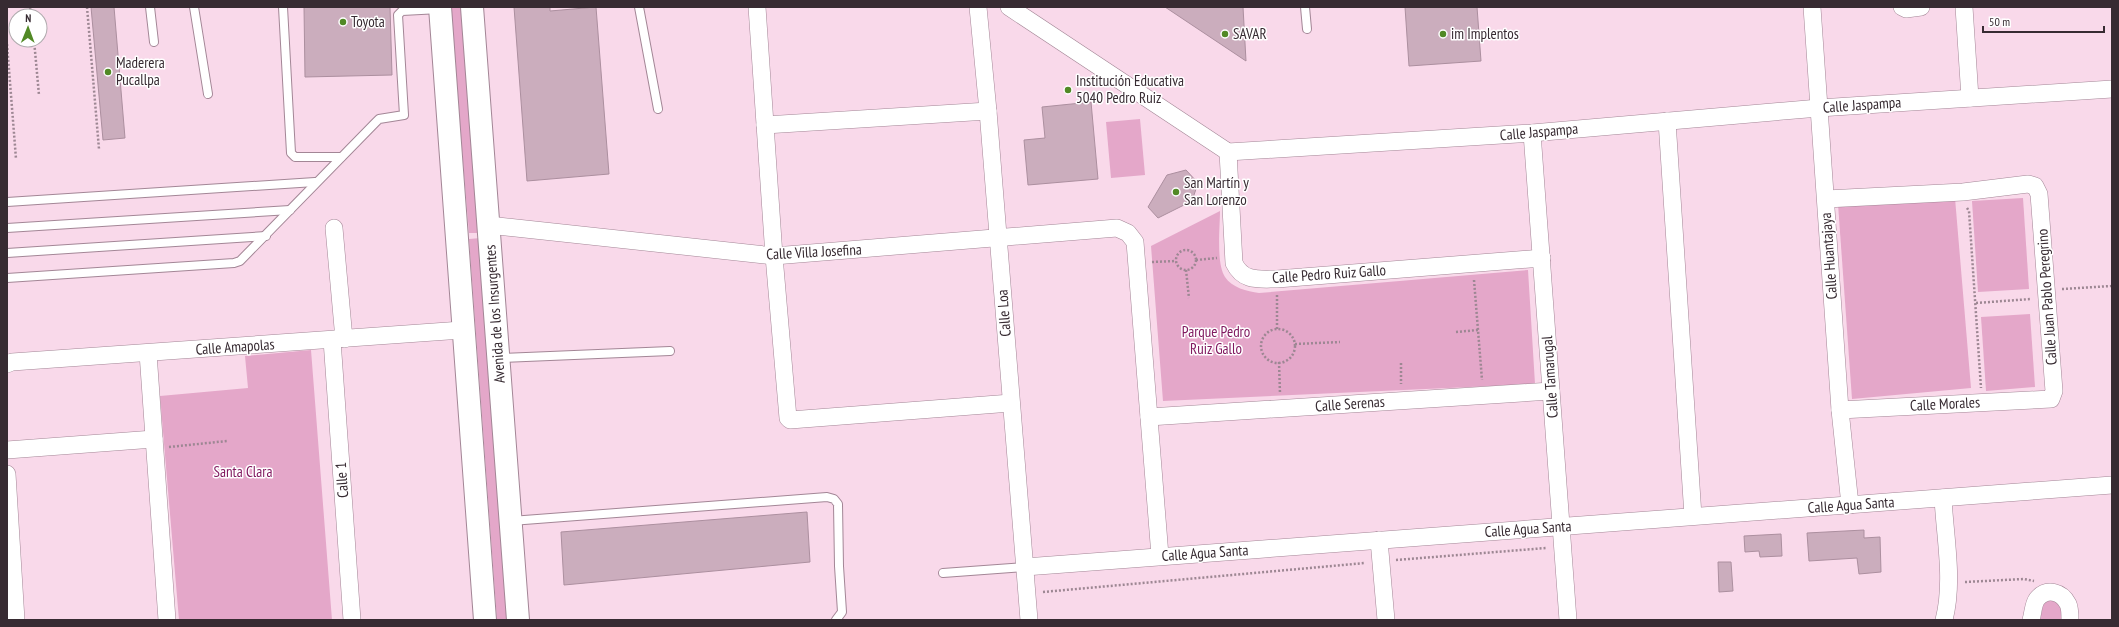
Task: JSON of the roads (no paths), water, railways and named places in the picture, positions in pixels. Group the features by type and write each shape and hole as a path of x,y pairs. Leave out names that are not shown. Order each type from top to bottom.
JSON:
{"main road":[{"name":"Avenida de los Insurgentes","path":"472,7 518,620"},
{"path":"440,8 462,330 485,620"}],"street":[{"path":"757,7 774,256 788,418 790,420 1011,403"},
{"name":"Calle Loa","path":"978,7 988,111 1029,620"},
{"path":"1009,7 1228,152"},
{"name":"Calle Huantajaya","path":"1812,7 1840,410 1850,505"},
{"path":"1902,7 1906,9 1921,7"},
{"path":"1964,7 1970,98"},
{"name":"Calle Jaspampa","path":"1228,152 1532,133 1819,108 2112,89"},
{"path":"765,125 988,111"},
{"path":"1667,121 1693,516"},
{"name":"Calle Tamarugal","path":"1532,133 1568,620"},
{"name":"Calle Pedro Ruiz Gallo","path":"1228,152 1234,263 1238,271 1243,276 1252,279 1277,279 1542,258"},
{"name":"Calle Juan Pablo Peregrino","path":"1826,199 1963,192 2028,184 2034,186 2039,194 2048,294 2054,391 2051,399"},
{"name":"Calle Villa Josefina","path":"488,225 774,256 1117,228 1128,233 1136,242 1149,417"},
{"name":"Calle 1","path":"334,228 352,620"},
{"name":"Calle Amapolas","path":"7,364 12,362 462,330"},
{"path":"148,353 167,620"},
{"name":"Calle Serenas","path":"1149,417 1551,391"},
{"name":"Calle Morales","path":"1840,410 2051,399"},
{"path":"1149,417 1160,556"},
{"path":"7,450 155,444"},
{"path":"7,474 16,620"},
{"name":"Calle Agua Santa","path":"1025,567 2112,485"},
{"path":"1943,498 1948,583 1948,606 1944,620"},
{"path":"1379,540 1386,620"},
{"path":"2031,620 2036,600 2042,594 2056,592 2061,595 2069,605 2070,620"}],"lane":[{"path":"150,7 154,42"},
{"path":"194,7 208,94"},
{"path":"284,7 291,153 295,157 341,157"},
{"path":"639,7 658,109"},
{"path":"1305,7 1307,29"},
{"path":"7,278 234,263 245,257 315,182 379,120 404,115 398,15 399,13 440,8"},
{"path":"7,202 315,182"},
{"path":"7,228 290,210"},
{"path":"7,253 266,236"},
{"path":"498,358 670,351"},
{"path":"510,521 827,497 834,499 838,504 839,566 842,612 836,620"},
{"name":"Calle Agua Santa","path":"943,573 1025,567"}],"place":[{"name":"Toyota","path":"343,22"},
{"name":"SAVAR","path":"1225,34"},
{"name":"im Implentos","path":"1443,34"},
{"name":"Maderera Pucallpa","path":"108,72"},
{"name":"Institución Educativa 5040 Pedro Ruiz","path":"1068,90"},
{"name":"San Martín y San Lorenzo","path":"1176,192"}],"park label":[{"name":"Parque Pedro Ruiz Gallo","path":"1216,340"},
{"name":"Santa Clara","path":"243,472"}]}
